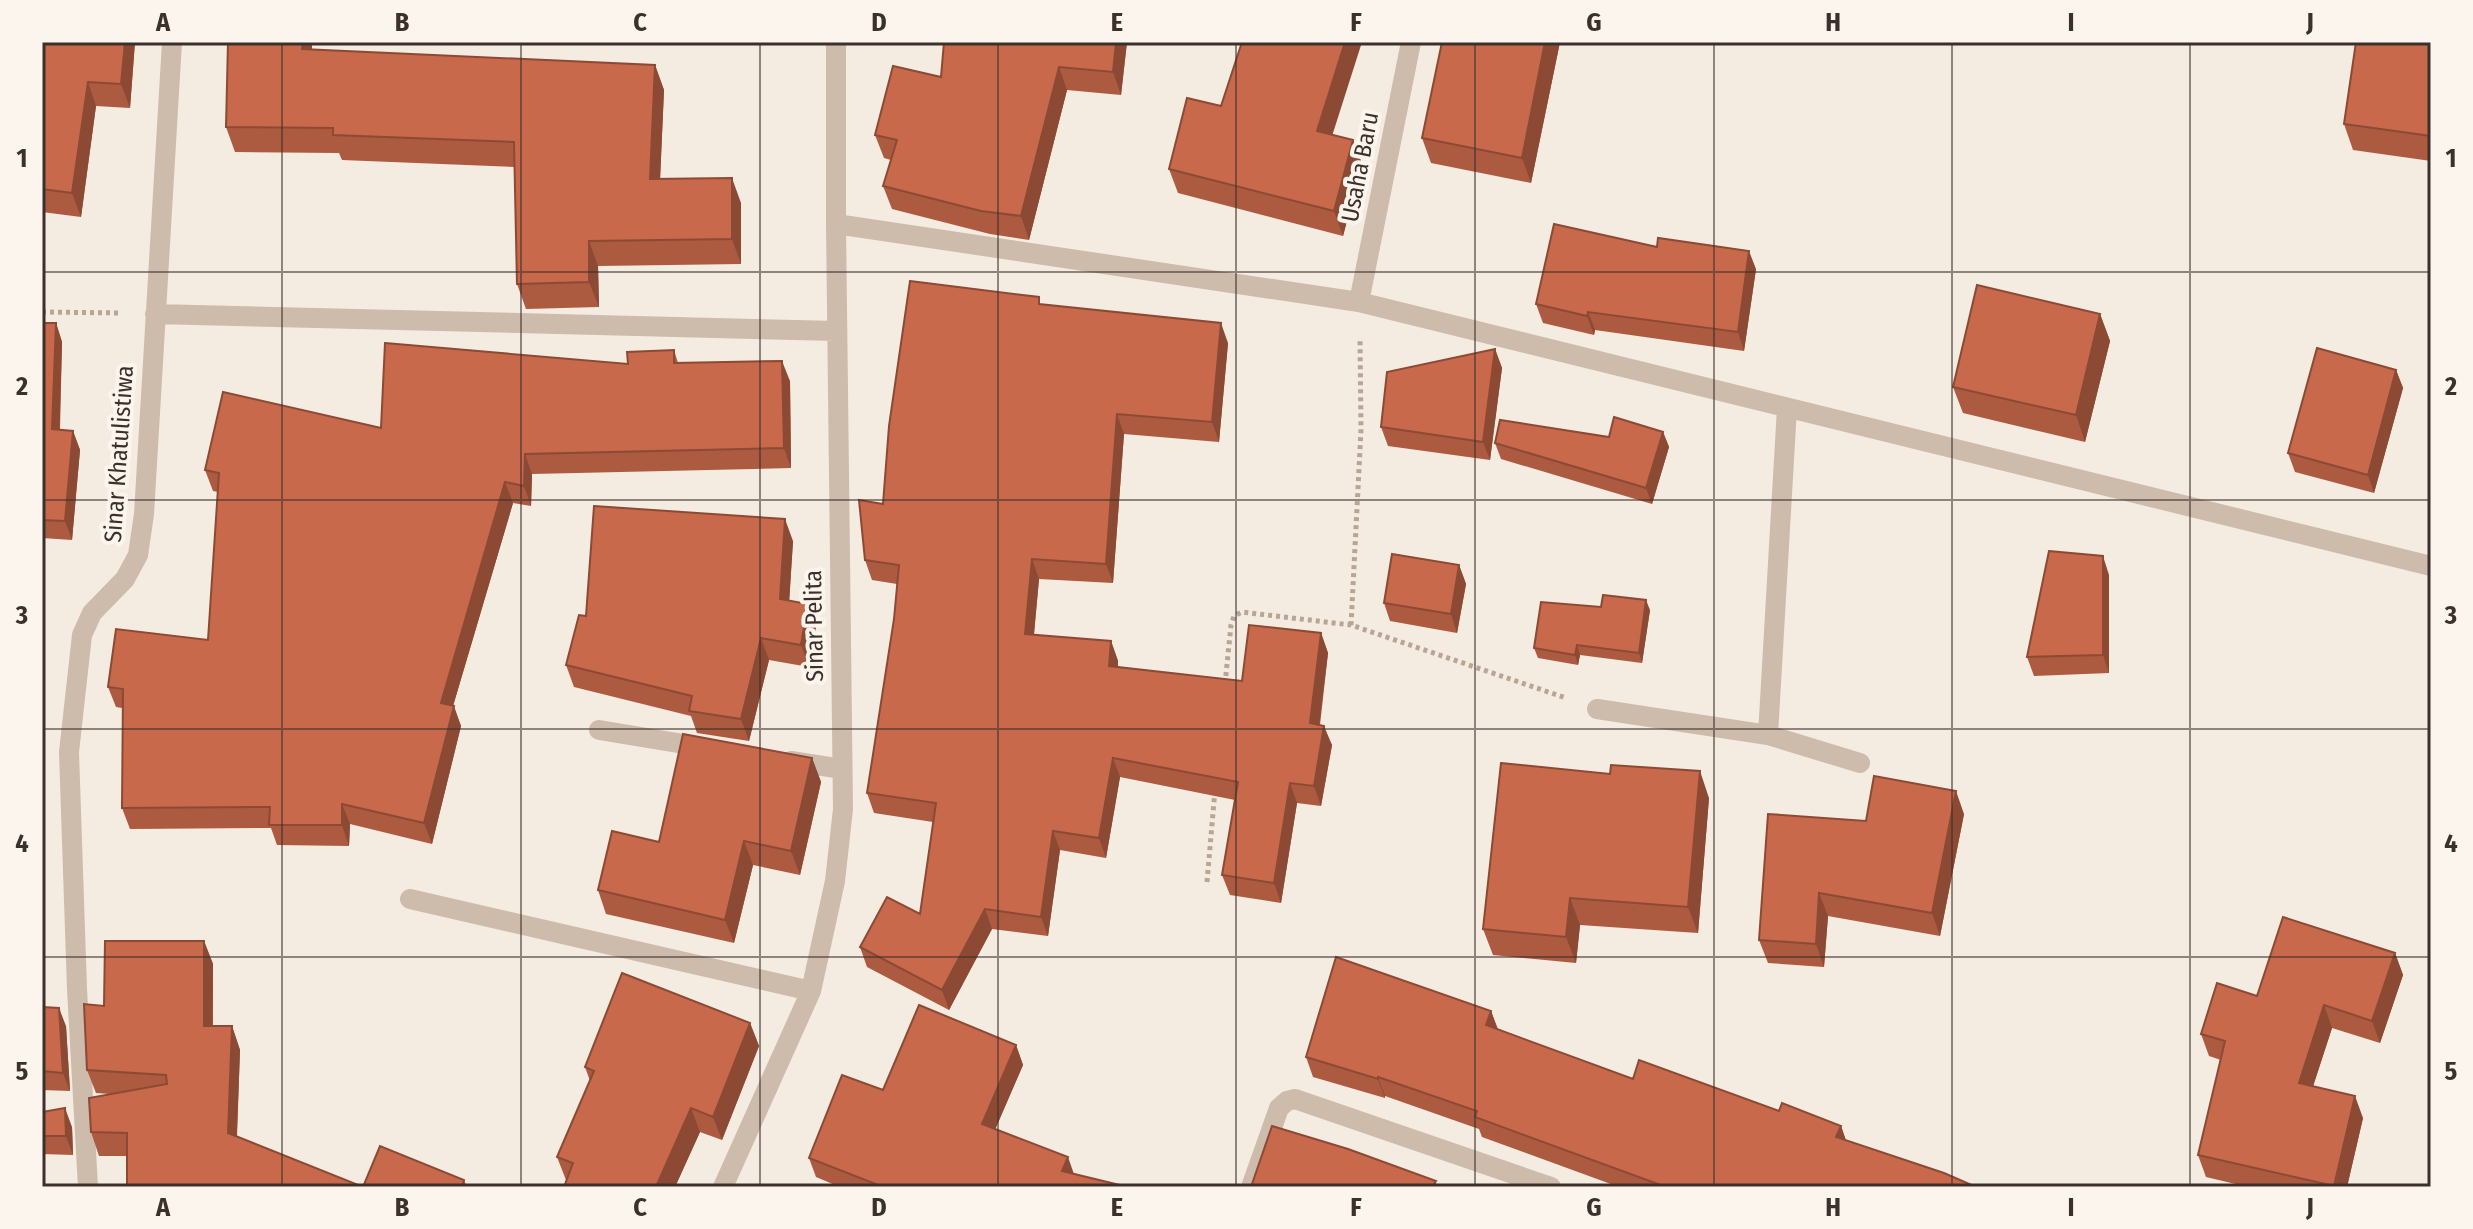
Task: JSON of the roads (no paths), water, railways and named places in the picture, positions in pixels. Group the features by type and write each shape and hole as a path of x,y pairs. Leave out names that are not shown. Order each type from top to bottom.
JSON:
{"street":[{"name":"Sinar Khatulistiwa","path":"88,1187 69,752 82,635 92,613 125,579 138,555 144,514 172,42"},
{"name":"Sinar Pelita","path":"723,1187 811,991 835,881 843,809 836,42"},
{"name":"Usaha Baru","path":"1359,302 1411,42"},
{"path":"836,224 1359,302 2431,566"},
{"path":"155,314 837,331"},
{"path":"1768,735 1787,408"},
{"path":"1597,709 1768,735 1860,763"},
{"path":"599,730 720,750"},
{"path":"766,757 842,769"},
{"path":"410,899 811,991"},
{"path":"1251,1187 1279,1108 1295,1099 1551,1187"}]}
